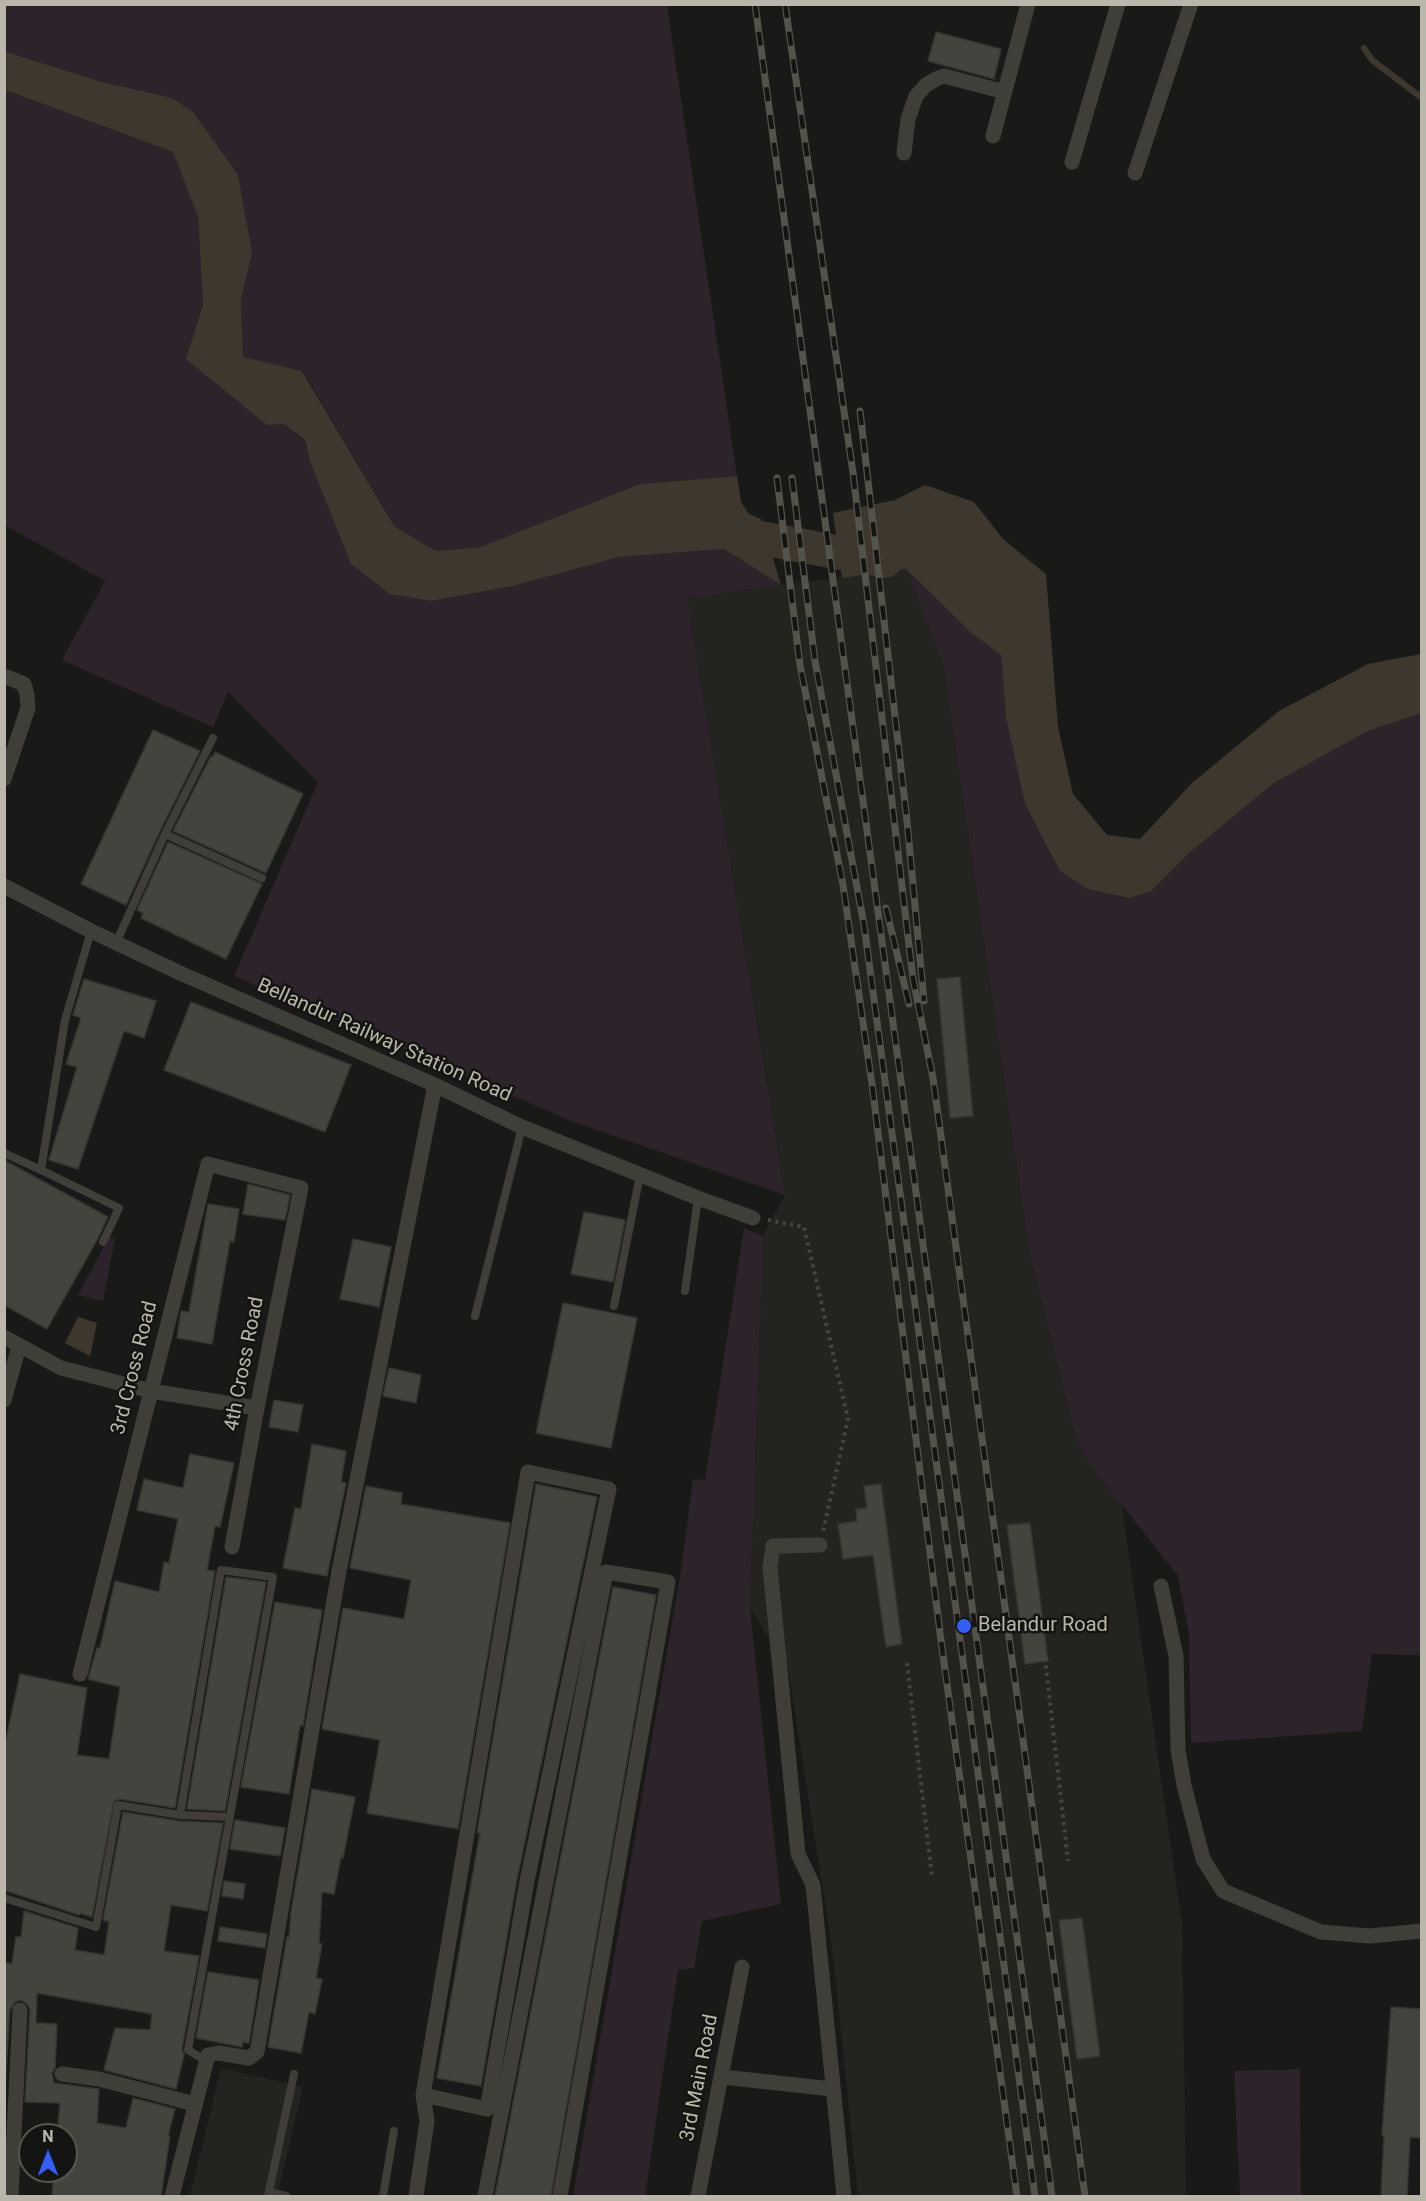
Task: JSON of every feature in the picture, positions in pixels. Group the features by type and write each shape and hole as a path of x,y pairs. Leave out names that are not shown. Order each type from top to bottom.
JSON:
{"street":[{"path":"1072,162 1118,4"},
{"path":"1135,172 1191,4"},
{"path":"993,136 1027,5"},
{"path":"904,153 908,119 916,96 926,85 944,76 1005,92"},
{"path":"4,676 24,684 28,708 4,778"},
{"name":"Bellandur Railway Station Road","path":"4,886 116,943 435,1085 522,1127 753,1218"},
{"path":"172,2196 208,2055 218,2053 249,2058 257,2052 339,1571 435,1085"},
{"name":"3rd Cross Road","path":"80,1674 208,1164 301,1188"},
{"name":"4th Cross Road","path":"232,1547 301,1188"},
{"path":"4,1338 60,1368 151,1391 257,1408"},
{"path":"4,1400 19,1346"},
{"path":"416,2196 427,2121 423,2095 528,1472 609,1489 527,1881 488,2109 423,2095"},
{"path":"820,1545 773,1546 770,1567 798,1854 813,1885 844,2196"},
{"path":"485,2196 606,1572 668,1582 560,2196"},
{"path":"1161,1586 1176,1656 1178,1750 1184,1785 1203,1859 1223,1891 1321,1932 1370,1936 1422,1931"},
{"name":"3rd Main Road","path":"698,2196 723,2077 742,1967"},
{"path":"11,2196 20,2010"},
{"path":"62,2074 99,2079 195,2104"},
{"path":"723,2077 832,2089"}],"lane":[{"path":"116,943 165,834 213,738"},
{"path":"165,834 261,878"},
{"path":"41,1170 65,1020 91,931"},
{"path":"476,1316 522,1127"},
{"path":"4,1153 119,1208 103,1242"},
{"path":"614,1306 640,1175"},
{"path":"685,1291 698,1198"},
{"path":"180,1815 221,1570 273,1578 188,2050 206,2060"},
{"path":"4,1898 96,1927 118,1805 180,1815 229,1817"},
{"path":"286,2196 268,2194 294,2074"},
{"path":"383,2196 394,2131"}],"path":[{"path":"753,1218 804,1227 848,1419 820,1545"},
{"path":"1045,1658 1068,1861"},
{"path":"907,1662 932,1876"}],"shaded area":[{"path":"4,5 667,5 737,476 640,484 480,547 436,551 394,526 303,371 243,358 241,300 252,253 172,98 99,81 5,51"},
{"path":"4,51 99,81 172,98 193,112 238,175 252,253 241,300 243,357 302,371 394,526 436,551 480,547 640,484 737,476 741,502 749,514 761,519 781,585 724,549 619,557 513,586 431,601 390,594 351,564 310,461 305,440 284,424 267,425 186,359 203,304 198,217 173,152 5,90"},
{"path":"4,90 173,152 198,217 203,304 186,359 284,424 305,441 310,461 431,601 513,586 619,557 724,549 781,585 687,598 785,1195 571,1121 234,976 318,782 228,692 213,727 62,660 105,581 5,525"},
{"path":"925,485 974,502 1003,539 1046,574 1058,727 1073,794 1107,835 1140,839 1192,783 1279,711 1368,664 1421,654 1421,713 1368,731 1274,783 1189,853 1150,892 1129,898 1087,889 1060,871 1025,804 1006,718 1001,655 970,632 906,569 842,578 833,513 895,500"},
{"path":"906,569 944,668 1030,1256 1076,1440 1089,1463 1121,1502 1182,1924 1186,2196 858,2196 832,1947 788,1668 750,1608 763,1236 785,1195 687,597"},
{"path":"906,569 970,632 1001,655 1006,718 1060,871 1087,889 1129,898 1150,892 1189,853 1274,783 1368,731 1421,713 1421,1655 1372,1654 1362,1731 1191,1743 1189,1635 1178,1576 1089,1463 1076,1440 1030,1256 944,668"},
{"path":"744,1228 763,1236 750,1608 781,1904 702,1921 694,1968 678,1970 645,2196 573,2196 681,1571 693,1479 705,1480"},
{"path":"109,1237 115,1239 103,1301 78,1295"},
{"path":"78,1317 97,1323 90,1356 65,1343"},
{"path":"221,2068 303,2087 277,2196 190,2196"},
{"path":"1300,2069 1301,2196 1240,2196 1234,2071"}],"building":[{"path":"936,32 1001,49 994,79 928,61"},
{"path":"153,730 200,751 126,905 81,884"},
{"path":"215,752 303,794 266,873 173,831"},
{"path":"168,842 262,884 226,959 141,918 143,913 137,910"},
{"path":"960,977 973,1116 950,1118 937,979"},
{"path":"84,979 156,1001 144,1038 124,1031 78,1169 49,1160 77,1067 66,1064 81,1018 73,1015"},
{"path":"191,1002 351,1065 325,1132 164,1070"},
{"path":"4,1160 108,1217 47,1329 4,1305"},
{"path":"248,1184 290,1195 285,1220 243,1214"},
{"path":"208,1204 239,1209 234,1242 230,1241 212,1344 177,1338 181,1311 189,1312"},
{"path":"584,1212 625,1220 613,1282 571,1274"},
{"path":"353,1239 391,1247 379,1307 340,1299"},
{"path":"563,1303 637,1318 611,1448 536,1433"},
{"path":"389,1368 421,1375 416,1403 383,1396"},
{"path":"274,1400 303,1405 298,1432 269,1427"},
{"path":"312,1444 346,1451 341,1482 346,1483 327,1576 283,1568 295,1508 301,1509"},
{"path":"190,1454 234,1463 220,1527 215,1526 207,1570 215,1571 175,1808 119,1799 114,1801 92,1917 80,1913 79,1915 4,1890 4,1749 20,1674 87,1688 77,1755 109,1759 120,1687 88,1679 97,1648 100,1648 115,1581 159,1592 164,1562 169,1563 178,1519 137,1510 144,1479 183,1488"},
{"path":"536,1484 597,1497 517,1879 481,2086 437,2078 480,1833 477,1833"},
{"path":"881,1484 902,1644 886,1647 873,1555 843,1559 838,1524 857,1521 856,1509 867,1508 864,1486"},
{"path":"366,1486 402,1493 401,1504 510,1523 458,1829 367,1813 380,1740 322,1729 343,1608 404,1619 411,1580 350,1568"},
{"path":"1030,1523 1048,1661 1025,1664 1007,1525"},
{"path":"226,1577 266,1582 225,1811 187,1809"},
{"path":"613,1587 656,1595 551,2196 495,2196"},
{"path":"275,1602 322,1610 289,1794 241,1787"},
{"path":"312,1789 355,1797 334,1894 322,1892 319,1944 322,1944 316,1978 322,1979 315,2014 309,2012 301,2053 268,2047 287,1937 289,1937 291,1912"},
{"path":"123,1812 179,1821 223,1823 207,1911 171,1905 164,1951 199,1956 182,2049 184,2054 176,2089 104,2070 115,2028 150,2030 152,2014 37,1993 36,2023 57,2024 55,2068 52,2073 54,2083 99,2089 97,2123 126,2128 133,2098 175,2109 168,2136 170,2136 161,2196 52,2196 53,2183 78,2183 78,2123 58,2123 60,2103 25,2102 30,2010 28,2005 21,2000 15,2002 10,2010 4,2099 4,1962 12,1964 16,1937 21,1937 24,1911 78,1928 75,1950 104,1955 109,1922 103,1920"},
{"path":"235,1820 285,1828 280,1856 230,1849"},
{"path":"224,1881 245,1884 243,1899 222,1896"},
{"path":"1082,1918 1100,2056 1077,2059 1059,1920"},
{"path":"220,1927 267,1934 265,1948 218,1941"},
{"path":"208,1972 259,1980 249,2043 243,2042 242,2047 196,2038"},
{"path":"1391,2007 1422,2009 1422,2138 1410,2137 1407,2196 1381,2196 1384,2136 1382,2135"}],"waterway":[{"path":"1364,48 1372,60 1422,98"},
{"path":"722,531 885,561"}],"railway":[{"path":"755,4 1052,2196"},
{"path":"785,4 853,473 913,979 933,1078 1085,2196"},
{"path":"860,411 907,821 924,1001"},
{"path":"777,478 800,665 843,885 872,1084 940,1633 1017,2196"},
{"path":"792,478 815,661 864,925 1035,2196"},
{"path":"886,908 909,1004"}],"place":[{"name":"Belandur Road","path":"964,1626"}]}
